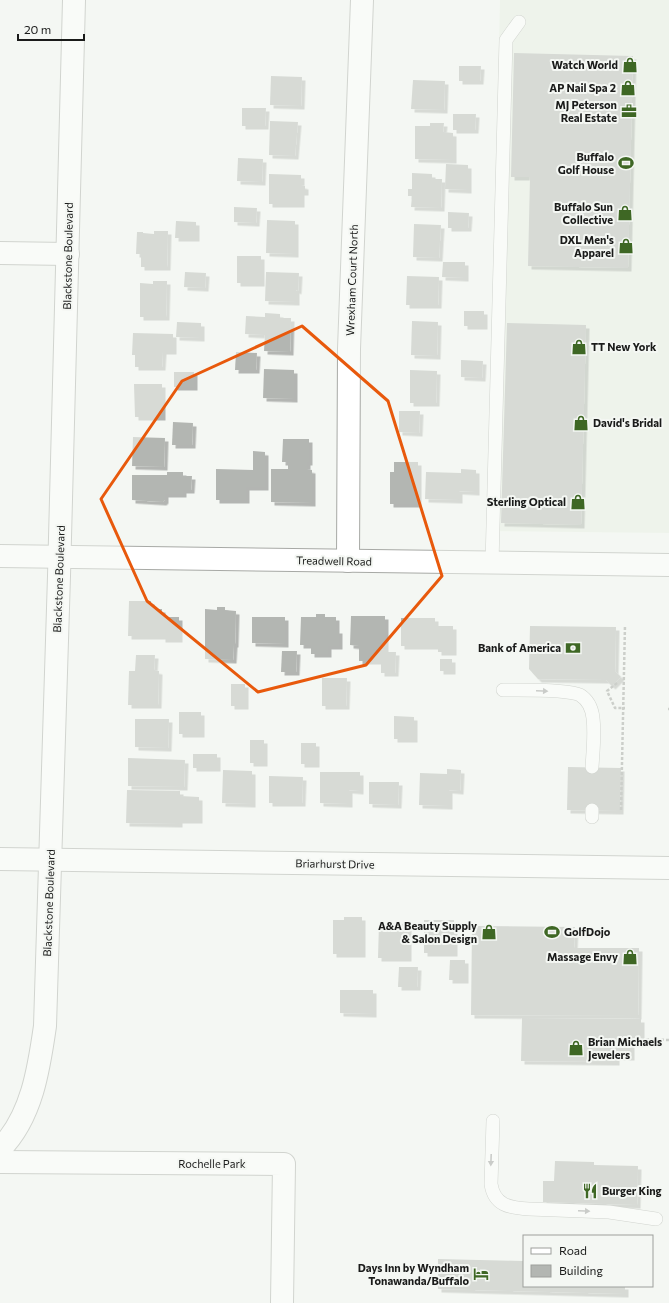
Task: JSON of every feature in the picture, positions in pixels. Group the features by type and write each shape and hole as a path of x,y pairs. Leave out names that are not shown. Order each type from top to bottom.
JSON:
{"street":[{"name":"Blackstone Boulevard","path":"0,1148 5,1144 20,1122 30,1097 40,1062 45,1026 60,557 74,0"},
{"name":"Wrexham Court North","path":"348,561 349,349 362,0"},
{"path":"0,253 68,254"},
{"name":"Treadwell Road","path":"0,556 669,565"},
{"name":"Briarhurst Drive","path":"0,859 669,868"},
{"name":"Rochelle Park","path":"0,1162 284,1164 282,1303"}],"lane":[{"path":"492,563 506,40 519,22"},
{"path":"503,690 566,692 578,694 586,700 591,708 593,718 592,767"},
{"path":"493,1121 491,1184 492,1193 497,1200 506,1205 523,1209 609,1212 656,1219"}],"path":[{"path":"621,810 625,625"},
{"path":"623,686 620,686 617,682 607,691 615,708 624,708"},
{"path":"631,1039 669,1040"}],"highlighted area":[{"path":"302,326 388,401 442,576 366,665 258,692 147,601 101,499 182,381"}],"shaded area":[{"path":"500,0 669,0 669,533 489,531"}],"building":[{"path":"514,53 633,56 628,268 528,266 530,177 511,177"},
{"path":"459,66 481,66 480,81 459,81"},
{"path":"271,76 302,77 301,106 270,105"},
{"path":"413,80 445,81 444,110 411,109"},
{"path":"242,108 266,108 265,126 242,126"},
{"path":"453,114 476,114 475,130 453,130"},
{"path":"270,121 298,122 295,156 269,155"},
{"path":"430,123 444,123 443,132 453,133 453,160 415,159 415,126 430,126"},
{"path":"238,158 263,159 262,182 237,181"},
{"path":"446,164 468,165 468,190 445,189"},
{"path":"412,173 432,174 432,179 442,179 441,208 411,207 412,196 408,196 408,189 412,189"},
{"path":"269,174 301,175 301,185 305,186 305,192 301,192 301,204 269,204"},
{"path":"234,207 257,208 256,223 234,222"},
{"path":"448,212 469,213 468,228 448,228"},
{"path":"267,220 295,221 295,254 266,253"},
{"path":"176,221 196,222 196,238 175,238"},
{"path":"414,224 441,225 439,258 413,257"},
{"path":"154,231 168,231 167,267 141,267 141,254 136,254 137,232 154,234"},
{"path":"237,256 261,256 261,283 237,283"},
{"path":"443,262 465,262 465,278 442,277"},
{"path":"185,272 206,273 205,288 184,287"},
{"path":"266,272 299,273 298,291 296,290 296,302 265,301"},
{"path":"407,276 439,277 438,305 406,305"},
{"path":"153,281 167,281 166,317 140,317 140,283 153,284"},
{"path":"464,311 484,311 484,326 464,326"},
{"path":"265,313 280,314 280,318 291,318 290,352 264,351 265,335 245,334 246,316 265,317"},
{"path":"412,321 438,322 437,356 411,355"},
{"path":"177,322 201,323 201,338 176,337"},
{"path":"507,323 586,325 581,525 501,523"},
{"path":"133,333 173,334 173,351 163,351 162,367 135,367 135,355 132,355"},
{"path":"236,352 257,353 256,370 235,370"},
{"path":"461,360 483,361 482,378 461,377"},
{"path":"264,369 294,370 294,399 263,398"},
{"path":"410,370 437,371 436,403 410,403"},
{"path":"174,372 194,372 194,387 174,387"},
{"path":"134,384 162,384 162,417 135,417"},
{"path":"399,411 420,411 419,433 399,432"},
{"path":"173,422 193,423 192,445 172,445"},
{"path":"133,437 165,438 164,467 132,466"},
{"path":"283,439 309,439 309,462 307,462 307,469 312,470 312,503 271,502 271,469 288,469 288,462 282,462"},
{"path":"253,451 265,452 265,487 246,487 246,500 216,500 216,469 253,470"},
{"path":"394,462 418,462 418,504 390,504 390,472 394,472"},
{"path":"461,469 476,470 476,492 459,491 459,500 425,499 426,472 461,473"},
{"path":"167,472 183,472 183,476 192,476 191,490 183,490 183,494 165,494 165,500 163,502 132,500 132,475 167,475"},
{"path":"129,601 151,601 151,609 162,609 162,617 179,617 179,639 162,639 162,636 128,636"},
{"path":"217,607 225,607 225,610 236,611 233,660 205,659 205,609 217,610"},
{"path":"316,614 325,614 325,617 336,617 336,630 339,630 339,646 328,646 328,654 311,654 311,645 300,645 301,617 316,617"},
{"path":"351,616 385,616 385,650 379,649 379,661 359,661 359,646 350,645"},
{"path":"252,617 285,617 285,644 252,643"},
{"path":"401,618 435,618 435,626 453,626 453,652 438,652 438,646 401,646"},
{"name":"Bank of America","path":"530,626 616,627 615,671 621,677 612,686 606,680 538,679 529,669"},
{"path":"282,651 297,651 296,672 281,672"},
{"path":"381,652 396,652 395,673 381,673"},
{"path":"136,655 155,655 154,670 159,671 158,705 128,705 129,671 135,671"},
{"path":"440,659 452,659 452,671 440,671"},
{"path":"322,678 347,678 346,706 322,706"},
{"path":"231,684 245,684 245,706 231,706"},
{"path":"179,712 201,712 201,734 179,734"},
{"path":"394,716 414,717 414,739 394,739"},
{"path":"135,719 169,719 168,748 135,747"},
{"path":"250,740 264,740 264,763 250,763"},
{"path":"301,743 316,743 316,764 301,764"},
{"path":"193,754 217,754 217,768 193,768"},
{"path":"128,758 185,760 184,787 128,786"},
{"path":"568,767 621,768 620,811 567,810"},
{"path":"447,769 461,770 460,791 449,790 449,806 419,805 420,773 447,774"},
{"path":"223,770 252,771 252,804 222,803"},
{"path":"320,772 360,772 360,791 349,790 349,804 320,803"},
{"path":"269,776 303,777 302,803 269,803"},
{"path":"369,782 399,782 398,805 369,804"},
{"path":"127,790 180,791 180,796 199,797 199,820 179,820 179,824 126,823"},
{"path":"344,917 362,917 362,954 333,954 333,920 344,920"},
{"path":"424,920 454,920 454,953 424,953"},
{"path":"379,923 408,924 408,958 378,958"},
{"path":"472,926 575,927 574,948 639,948 638,1016 471,1015"},
{"path":"450,960 465,960 465,980 449,980"},
{"path":"399,967 418,967 417,987 398,987"},
{"path":"340,990 373,990 373,1014 340,1013"},
{"name":"Brian Michaels Jewelers","path":"522,1018 641,1019 641,1036 631,1036 631,1057 616,1057 616,1062 521,1061"},
{"name":"Burger King","path":"555,1161 594,1162 594,1165 638,1166 637,1205 543,1202 543,1181 554,1181"},
{"name":"Days Inn by Wyndham Tonawanda/Buffalo","path":"438,1259 523,1261 523,1287 625,1287 625,1294 438,1289"}],"place":[{"name":"Watch World","path":"630,65"},
{"name":"AP Nail Spa 2","path":"628,88"},
{"name":"MJ Peterson Real Estate","path":"629,111"},
{"name":"Buffalo Golf House","path":"626,163"},
{"name":"Buffalo Sun Collective","path":"625,213"},
{"name":"DXL Men's Apparel","path":"626,246"},
{"name":"TT New York","path":"579,347"},
{"name":"David's Bridal","path":"581,423"},
{"name":"Sterling Optical","path":"578,502"},
{"name":"Bank of America","path":"573,648"},
{"name":"A&A Beauty Supply & Salon Design","path":"489,932"},
{"name":"GolfDojo","path":"552,932"},
{"name":"Massage Envy","path":"630,957"},
{"name":"Brian Michaels Jewelers","path":"576,1048"},
{"name":"Burger King","path":"590,1191"},
{"name":"Days Inn by Wyndham Tonawanda/Buffalo","path":"481,1274"}]}
